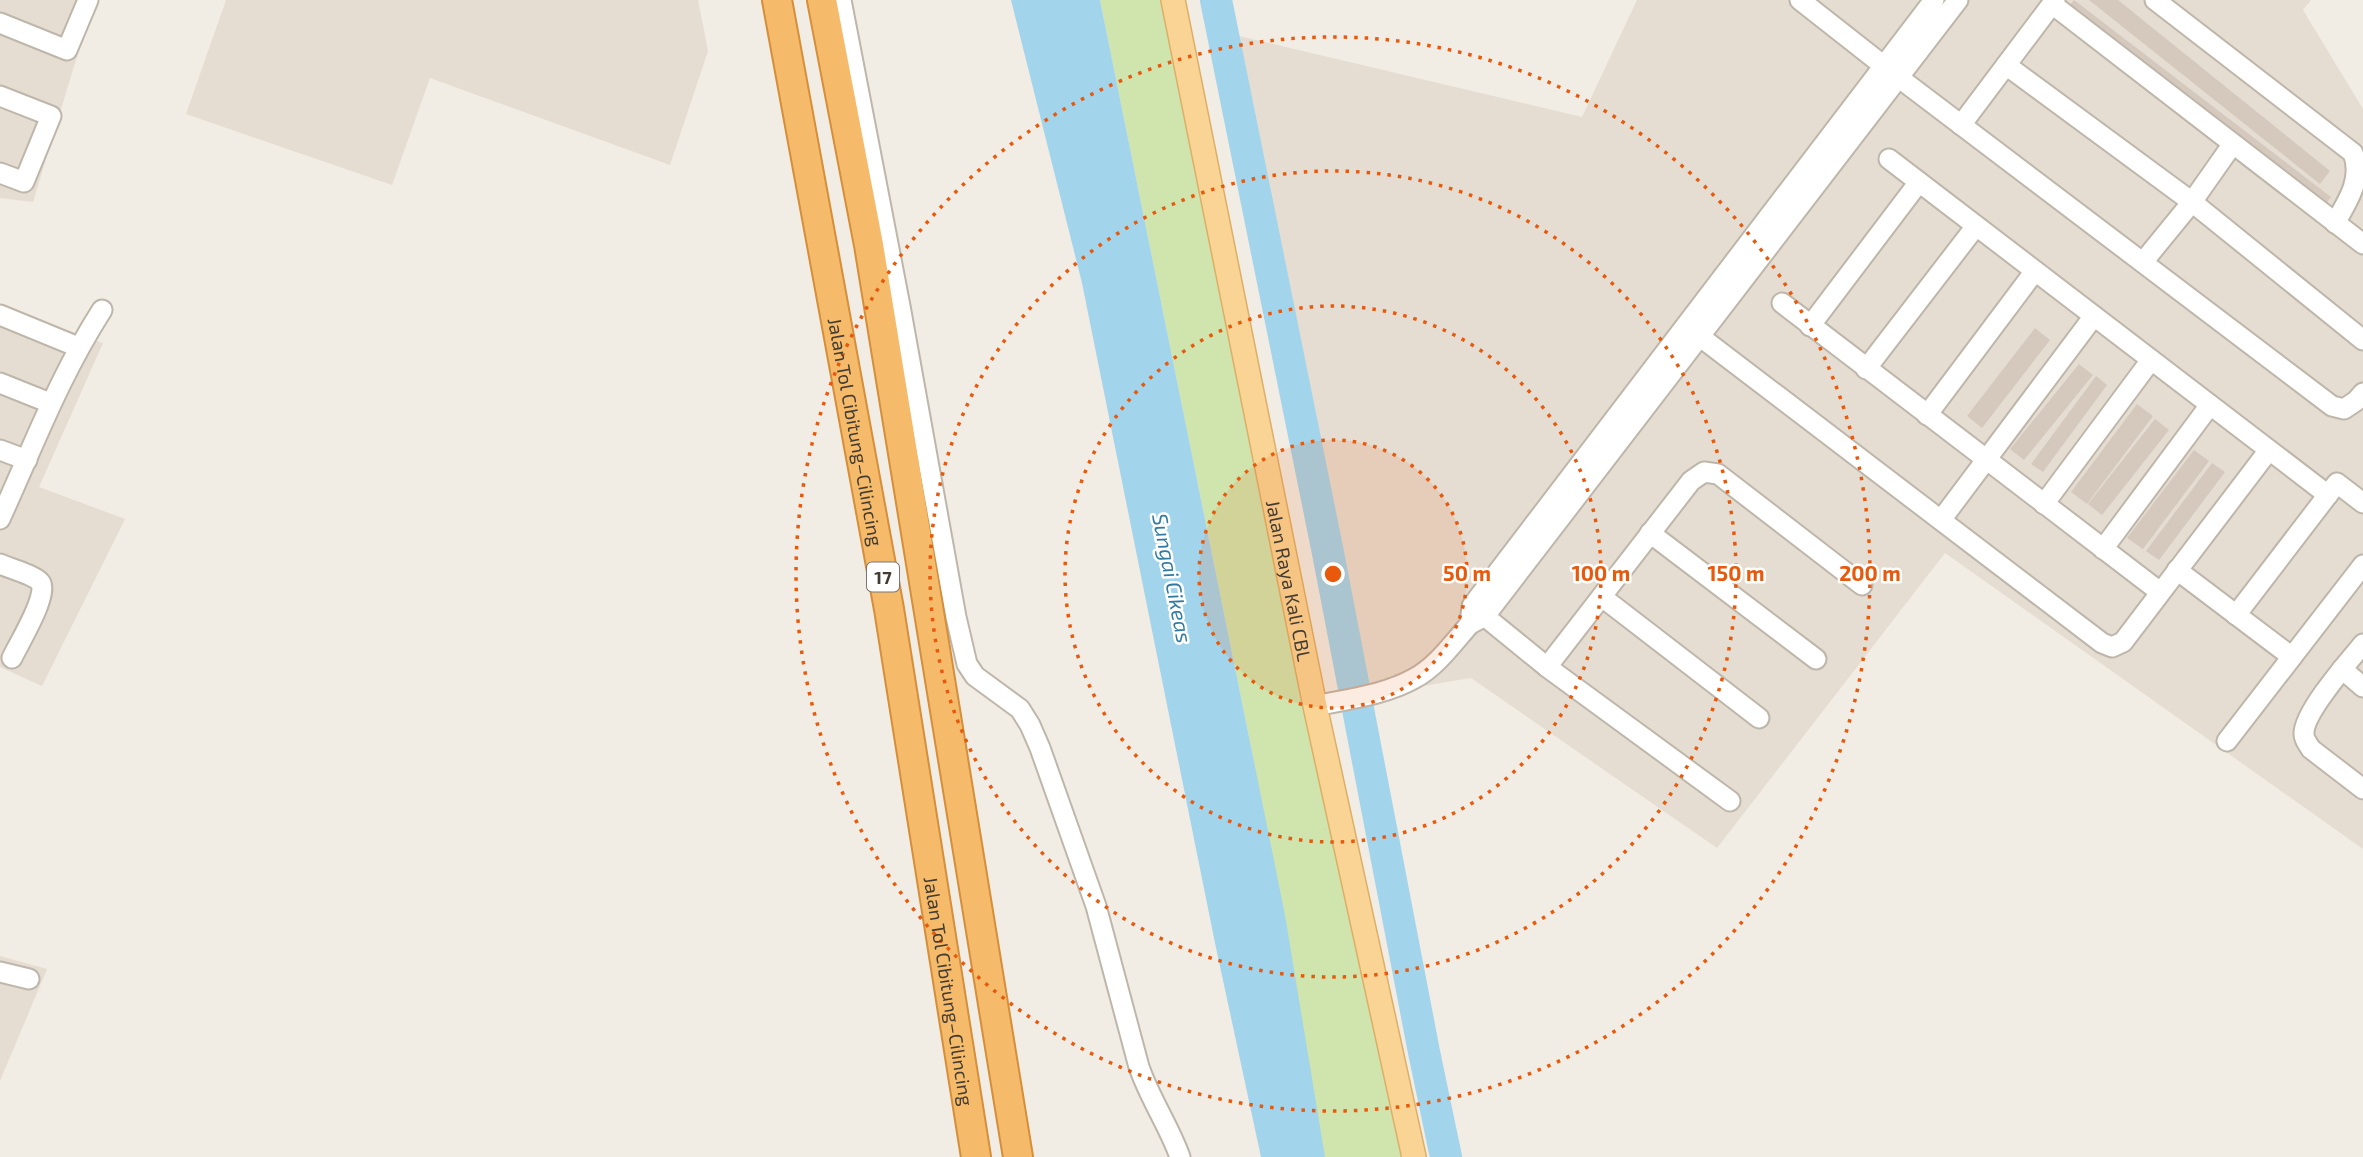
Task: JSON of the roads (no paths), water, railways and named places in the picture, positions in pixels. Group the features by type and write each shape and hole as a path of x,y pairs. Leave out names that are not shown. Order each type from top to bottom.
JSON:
{"highway":[{"name":"Jalan Tol Cibitung–Cilincing","path":"777,0 889,609 976,1157"},
{"name":"17","path":"822,0 876,286 1018,1157"}],"main road":[{"name":"Jalan Raya Kali CBL","path":"1174,0 1315,706 1414,1157"}],"street":[{"path":"0,23 67,50 88,0"},
{"path":"841,0 967,664 975,676 1020,709 1030,725 1096,906 1146,1088 1175,1142 1180,1157"},
{"path":"1800,0 2332,406 2344,409 2363,393"},
{"path":"1820,16 1833,0"},
{"path":"1891,72 1934,0"},
{"path":"1315,706 1383,691 1416,678 1440,658 1476,616 1891,72 1958,0"},
{"path":"2154,0 2353,153 2359,163 2361,178 2335,223"},
{"path":"1961,125 2053,2 2232,145 2363,244"},
{"path":"2006,65 2192,202 2363,340"},
{"path":"0,96 51,116 24,182 0,173"},
{"path":"2144,262 2192,202 2232,145"},
{"path":"1889,159 2328,495"},
{"path":"1810,326 1919,181"},
{"path":"1866,369 1976,226"},
{"path":"1927,415 2035,271"},
{"path":"1782,303 2160,592"},
{"path":"0,519 50,402 78,347 102,310"},
{"path":"0,315 78,347"},
{"path":"1941,520 2094,316"},
{"path":"1693,331 2107,646 2112,647 2123,642 2269,450"},
{"path":"2043,504 2151,360"},
{"path":"0,383 50,402"},
{"path":"2103,549 2210,404"},
{"path":"0,450 27,460"},
{"path":"1548,667 1691,481 1704,472 1717,474 1862,585"},
{"path":"2236,615 2337,483 2363,503"},
{"path":"1650,533 1816,659"},
{"path":"0,564 34,578 43,587 40,601 12,658"},
{"path":"2227,741 2363,565"},
{"path":"2177,570 2292,657"},
{"path":"1602,597 1759,718"},
{"path":"1476,616 1730,801"},
{"path":"2363,644 2309,715 2304,732 2311,749 2363,789"},
{"path":"2342,669 2363,687"},
{"path":"0,972 29,979"}],"water":[{"name":"Sungai Cikeas","path":"1011,0 1100,0 1285,915 1325,1157 1261,1157 1215,943 1082,283"}],"waterway":[{"path":"1216,0 1446,1157"}]}
